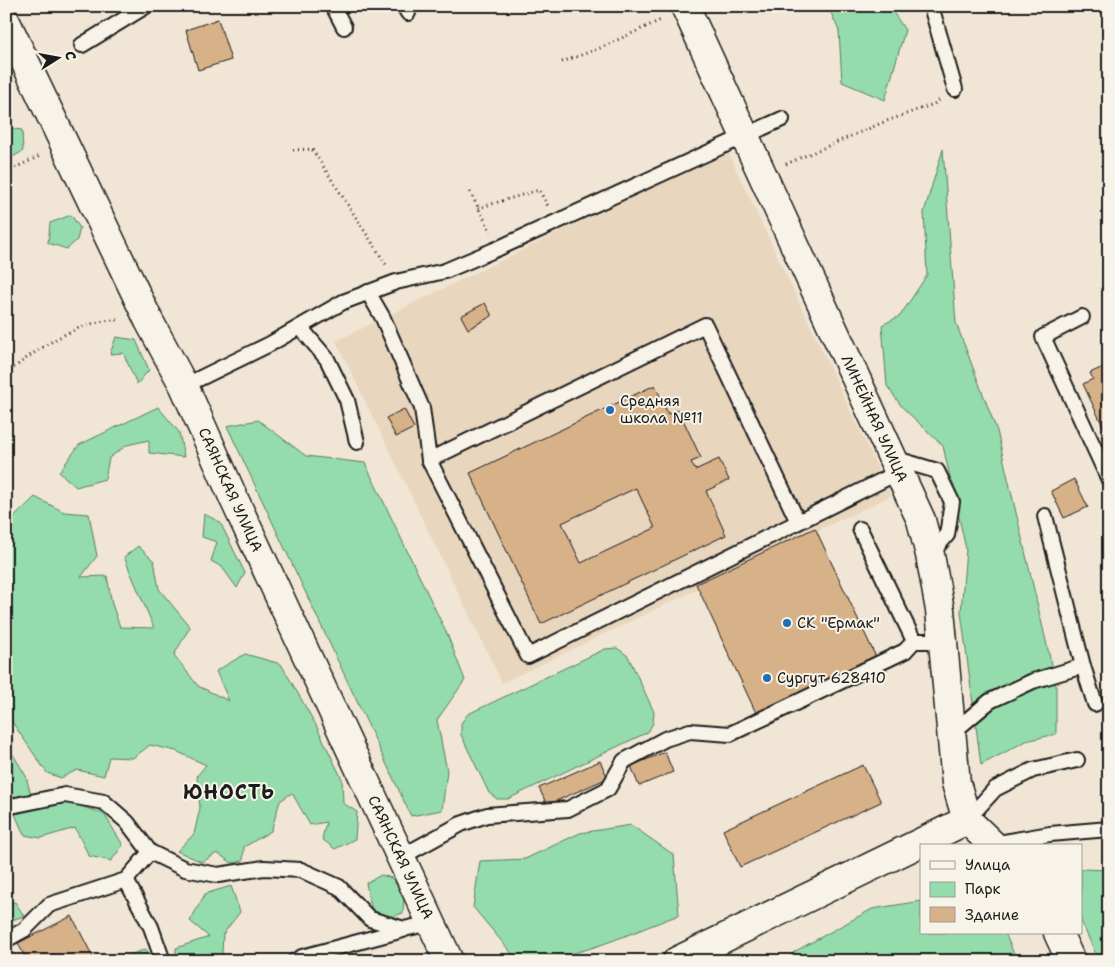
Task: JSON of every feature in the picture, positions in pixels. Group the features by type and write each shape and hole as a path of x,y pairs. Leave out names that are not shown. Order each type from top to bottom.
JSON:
{"street":[{"name":"ЛИНЕЙНАЯ УЛИЦА","path":"686,7 921,520 930,554 940,610 956,783 967,820 992,844"},
{"name":"САЯНСКАЯ УЛИЦА","path":"9,35 149,321 184,386 234,499 449,961"},
{"path":"689,958 967,820"},
{"path":"1058,934 1071,961"}],"lane":[{"path":"82,45 146,6"},
{"path":"333,6 344,27"},
{"path":"931,6 955,89"},
{"path":"184,386 270,344 343,302 396,282 445,271 782,118"},
{"path":"368,292 383,318 422,408 429,460 528,656 798,522 896,465 937,471 952,502 947,535 930,554"},
{"path":"1082,317 1043,336 1109,480"},
{"path":"429,460 705,325 798,522"},
{"path":"300,327 327,359 347,400 357,442"},
{"path":"1045,516 1083,666 1095,704"},
{"path":"860,529 914,641"},
{"path":"401,857 460,824 487,815 568,809 608,790 624,761 665,739 690,731 730,734 905,651 914,641 943,641"},
{"path":"952,733 990,701 1034,681 1083,666"},
{"path":"967,820 994,788 1032,770 1077,760"},
{"path":"6,807 65,795 104,802 127,822 150,852 185,870 218,875 264,868 301,870 339,887 370,919 404,929"},
{"path":"998,844 1050,834 1109,829"},
{"path":"6,940 24,930 49,905 126,880 150,852"},
{"path":"126,880 150,926 162,961"},
{"path":"295,961 302,957 431,923"}],"path":[{"path":"562,62 600,48 686,7"},
{"path":"763,174 875,125 934,104 955,89"},
{"path":"6,172 64,144"},
{"path":"293,150 312,149 396,282"},
{"path":"478,208 539,190 556,222"},
{"path":"470,192 499,248"},
{"path":"6,374 36,350 85,326 114,320 149,321"}],"shaded area":[{"name":"Средняя школа №11","path":"727,150 891,496 817,531 815,528 696,584 698,589 502,683 336,341"}],"green space":[{"path":"828,6 889,6 905,30 885,100 842,82 839,31"},
{"path":"6,128 22,130 23,151 6,161"},
{"path":"943,149 956,323 997,431 1056,684 1056,734 1026,741 981,765 961,612 966,549 943,446 902,407 887,386 882,325 900,316 927,275 924,212"},
{"path":"71,215 80,228 77,240 67,249 48,243 50,223"},
{"path":"116,337 136,340 149,370 137,384 123,353 110,354"},
{"path":"158,407 179,432 184,457 149,453 149,440 127,445 109,458 105,479 76,487 59,472 79,445"},
{"path":"258,420 306,456 365,463 447,634 465,680 437,720 447,771 442,810 411,816 227,426"},
{"path":"35,497 64,512 89,514 97,556 81,577 107,576 112,604 120,627 154,628 124,557 138,546 154,561 159,589 190,627 174,655 198,686 229,701 216,671 245,654 281,664 316,725 342,779 343,803 357,812 355,839 335,849 322,839 326,822 310,825 292,793 280,801 271,831 244,847 243,861 232,863 217,853 202,862 177,851 194,834 200,808 197,776 206,765 176,751 150,745 133,758 109,757 104,776 77,770 61,778 47,773 6,713 6,520 8,523"},
{"path":"204,514 220,522 245,573 237,588 222,567 211,561 217,542 202,537"},
{"path":"617,648 628,656 654,712 653,723 648,732 508,799 497,799 489,793 461,735 461,723 468,714 605,649"},
{"path":"6,743 26,776 31,796 6,804"},
{"path":"69,802 104,814 123,845 111,861 89,856 75,828 41,838 24,835 15,814"},
{"path":"631,825 674,855 679,915 580,951 539,960 518,961 473,907 480,861 525,859 580,833"},
{"path":"1082,869 1109,870 1109,961 1099,961 1082,923"},
{"path":"381,875 392,878 404,897 403,913 391,917 372,911 366,883"},
{"path":"231,886 240,912 223,934 222,953 229,961 176,961 176,948 209,937 190,921 205,894"},
{"path":"920,901 920,934 1005,934 1017,961 786,961 794,952 872,909"},
{"path":"15,902 24,916 6,922 6,904"},
{"path":"146,949 153,961 121,961 122,958"}],"building":[{"path":"218,19 231,60 198,70 186,30"},
{"path":"485,303 492,316 468,329 461,316"},
{"path":"1103,367 1106,373 1109,372 1109,439 1083,384 1093,379 1090,373"},
{"path":"655,385 668,414 678,409 701,458 691,462 695,470 719,459 729,480 706,491 726,535 541,624 470,473","holes":["636,488 655,528 581,563 562,523"]},
{"path":"404,409 414,428 396,437 386,418"},
{"path":"1074,479 1088,507 1064,518 1051,491"},
{"name":"СК \"Ермак\"","path":"815,528 876,657 756,713 696,584"},
{"path":"665,752 673,772 639,786 631,766"},
{"path":"600,761 608,778 547,805 539,788"},
{"path":"863,765 881,802 740,867 723,830"},
{"path":"72,916 95,961 27,961 18,943"}],"place":[{"name":"Средняя школа №11","path":"610,410"},
{"name":"СК \"Ермак\"","path":"787,623"},
{"name":"Сургут 628410","path":"767,678"}],"district":[{"name":"ЮНОСТЬ","path":"229,792"}]}
